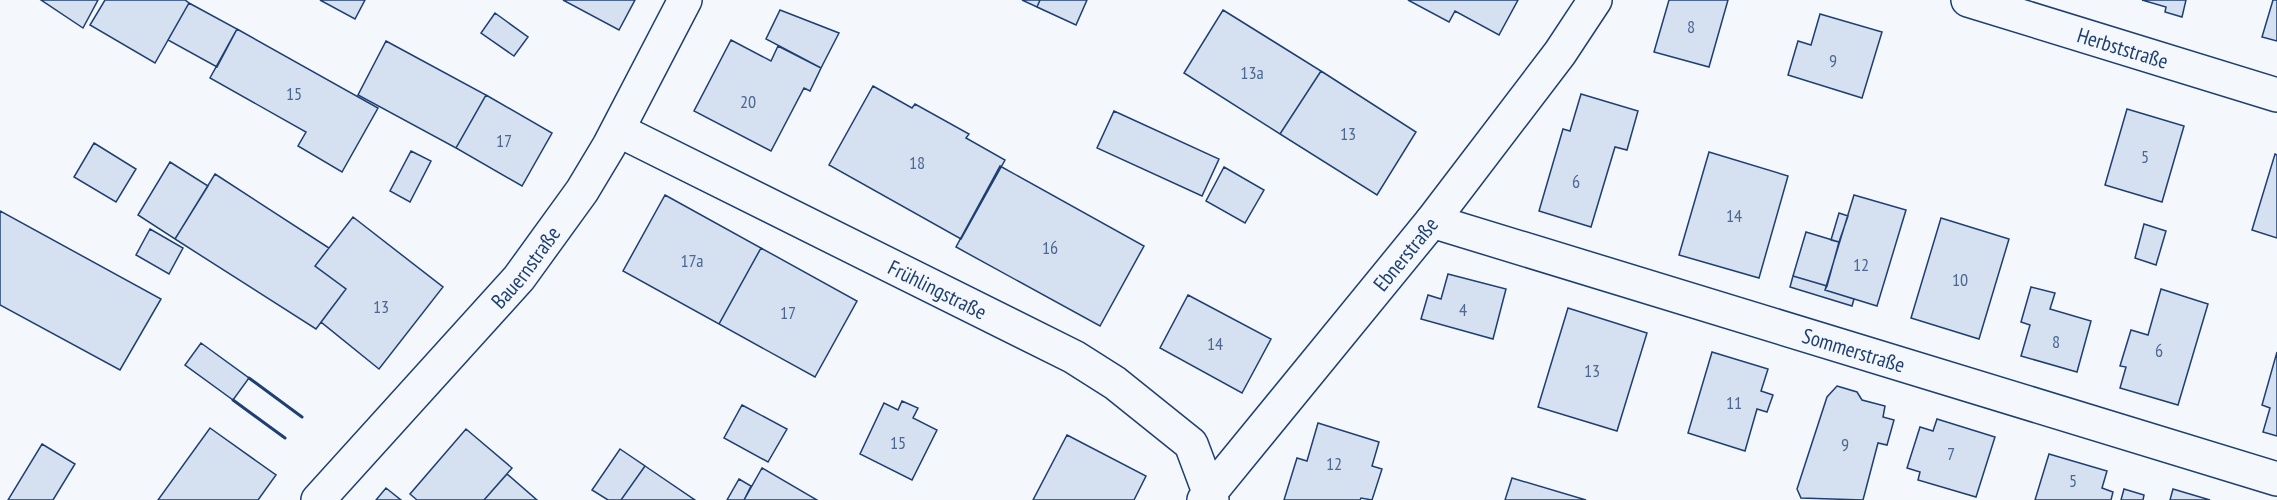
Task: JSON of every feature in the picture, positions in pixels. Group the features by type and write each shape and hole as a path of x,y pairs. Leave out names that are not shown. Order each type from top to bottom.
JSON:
{"street":[{"name":"Bauernstraße","path":"318,500 519,278 582,191 618,130 686,0"},
{"name":"Ebnerstraße","path":"1209,497 1432,221 1560,53 1595,0"},
{"name":"Herbststraße","path":"1968,0 2277,94"},
{"name":"Frühlingstraße","path":"618,130 1074,357 1115,383 1191,444 1209,497"},
{"name":"Sommerstraße","path":"1432,221 2277,479"}],"building":[{"path":"41,0 98,0 83,28"},
{"path":"105,0 185,0 189,3 155,63 90,25"},
{"path":"320,0 365,0 355,19"},
{"path":"563,0 635,0 619,30"},
{"path":"1022,0 1040,0 1037,7"},
{"path":"1040,0 1087,0 1076,25 1037,7"},
{"path":"1408,0 1518,0 1499,35 1455,11 1449,22"},
{"path":"1669,0 1728,0 1709,67 1654,52"},
{"path":"2142,0 2186,0 2182,17 2165,12 2166,7"},
{"path":"2273,0 2277,0 2277,41 2262,37"},
{"path":"189,3 237,29 217,67 168,40"},
{"path":"780,10 839,33 821,68 766,39"},
{"path":"1223,10 1321,71 1280,134 1184,73"},
{"path":"495,13 528,37 514,56 481,33"},
{"path":"1820,14 1882,32 1862,98 1788,75 1798,41 1811,45"},
{"path":"237,29 378,108 342,172 298,146 306,132 210,78"},
{"path":"731,40 771,61 778,46 821,68 810,91 804,88 771,151 694,111"},
{"path":"386,41 486,95 456,148 358,95"},
{"path":"1321,71 1416,132 1377,195 1280,134"},
{"path":"873,86 912,108 915,104 969,134 966,138 1005,160 961,239 829,165"},
{"path":"1581,94 1638,111 1627,150 1615,147 1591,227 1539,211 1563,129 1570,131"},
{"path":"486,95 552,133 522,186 456,148"},
{"path":"2127,109 2184,126 2162,202 2105,185"},
{"path":"1114,111 1219,159 1202,196 1097,148"},
{"path":"94,143 136,169 116,202 74,177"},
{"path":"411,151 431,161 410,202 390,191"},
{"path":"1709,152 1788,176 1759,278 1679,255"},
{"path":"2275,154 2277,155 2277,238 2252,230"},
{"path":"170,162 208,186 175,239 138,215"},
{"path":"1000,166 1144,246 1100,326 956,247"},
{"path":"1224,167 1264,190 1245,223 1206,201"},
{"path":"215,174 329,248 315,266 346,289 316,329 175,239"},
{"path":"665,195 761,248 719,324 623,271"},
{"path":"1854,195 1906,210 1877,306 1825,290"},
{"path":"0,211 161,299 120,370 0,305"},
{"path":"1839,213 1848,216 1839,242 1831,240"},
{"path":"353,217 443,287 379,369 321,322 346,289 315,266"},
{"path":"1941,218 2009,239 1979,339 1911,318"},
{"path":"2144,224 2166,231 2156,265 2135,258"},
{"path":"150,229 183,248 169,274 136,255"},
{"path":"1806,232 1839,242 1827,286 1793,276"},
{"path":"761,248 857,301 815,377 719,324"},
{"path":"1448,274 1506,289 1493,339 1421,319 1428,295 1441,299"},
{"path":"1793,276 1827,286 1825,290 1854,299 1852,306 1790,287"},
{"path":"2031,287 2055,293 2050,309 2091,321 2077,372 2021,356 2030,325 2021,322"},
{"path":"2161,289 2208,304 2178,405 2120,388 2126,367 2120,366 2131,330 2148,335"},
{"path":"1188,295 1271,339 1242,393 1160,348"},
{"path":"1568,308 1647,333 1617,431 1538,407"},
{"path":"201,343 249,378 233,400 185,365"},
{"path":"1712,352 1768,369 1761,391 1773,395 1767,412 1757,409 1745,451 1688,433"},
{"path":"2277,352 2277,436 2263,432 2270,408 2262,405"},
{"path":"1837,386 1857,392 1862,400 1885,406 1883,417 1894,420 1887,445 1878,443 1863,500 1801,498 1797,489 1827,397"},
{"path":"902,401 918,408 913,418 937,430 912,480 860,454 884,403 898,410"},
{"path":"742,405 787,429 768,462 724,438"},
{"path":"1937,419 1995,437 1976,497 1918,480 1920,472 1907,468 1920,427 1933,431"},
{"path":"1318,423 1379,442 1372,466 1382,469 1372,500 1361,498 1360,500 1284,500 1297,458 1307,461"},
{"path":"210,428 276,475 258,500 158,500"},
{"path":"466,429 512,468 484,500 417,500 410,494"},
{"path":"1067,435 1146,476 1134,500 1033,500"},
{"path":"42,444 75,464 53,500 8,500"},
{"path":"620,449 645,466 621,500 608,500 592,490"},
{"path":"2049,454 2107,471 2102,488 2113,492 2111,500 2035,500"},
{"path":"645,466 695,500 621,500"},
{"path":"762,468 817,500 744,500"},
{"path":"507,474 537,500 484,500"},
{"path":"1512,478 1586,500 1505,500"},
{"path":"739,479 751,486 744,500 727,500"},
{"path":"386,488 401,500 376,500"},
{"path":"2124,489 2144,495 2143,500 2121,500"},
{"path":"2173,489 2210,500 2170,500"}],"wall":[{"path":"249,378 302,417"},
{"path":"233,400 285,438"}]}
